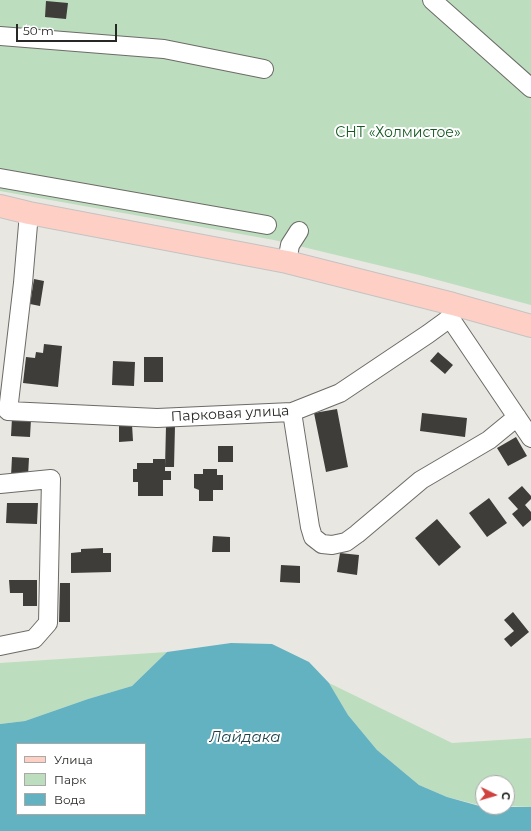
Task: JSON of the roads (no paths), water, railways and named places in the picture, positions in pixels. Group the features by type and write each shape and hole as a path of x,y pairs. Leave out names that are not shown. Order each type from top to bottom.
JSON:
{"main road":[{"path":"0,206 29,213 287,262 451,311 531,326"}],"street":[{"path":"432,0 531,88"},
{"path":"0,36 164,49 264,69"},
{"path":"0,178 267,224"},
{"name":"Парковая улица","path":"29,213 23,283 4,410 157,418 292,412 340,394 428,334 451,311"},
{"path":"287,262 290,245 299,231"},
{"path":"451,311 531,438"},
{"path":"292,412 310,527 313,537 322,544 332,545 346,542 421,480 489,440 517,417"},
{"path":"0,484 51,480 48,623 34,639 0,646"}],"water":[{"name":"Лайдака","path":"231,643 272,644 309,662 329,683 348,715 377,750 419,785 447,797 475,805 475,815 515,815 515,807 531,807 531,831 0,831 0,724 25,721 88,699 132,686 167,652"}],"park label":[{"name":"СНТ «Холмистое»","path":"398,133"}]}
